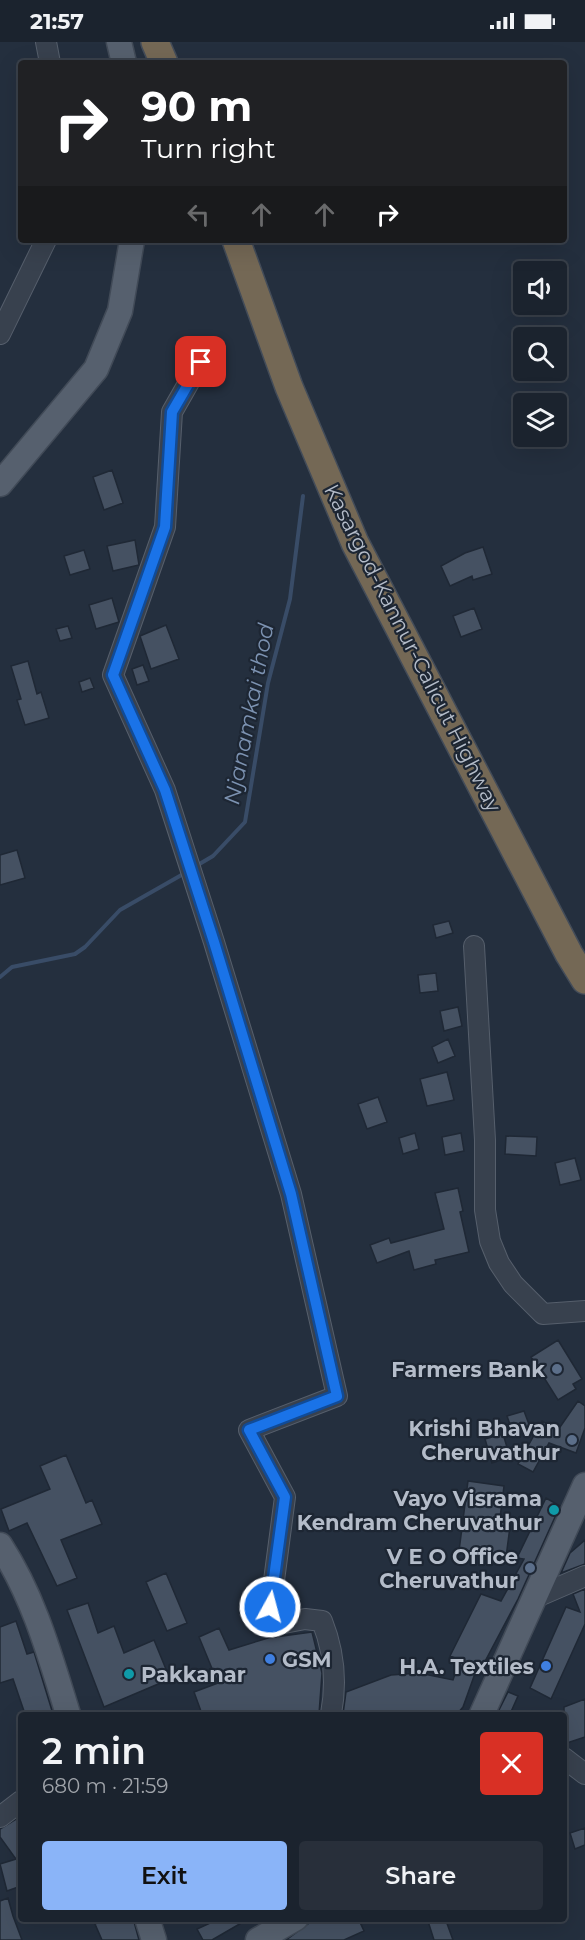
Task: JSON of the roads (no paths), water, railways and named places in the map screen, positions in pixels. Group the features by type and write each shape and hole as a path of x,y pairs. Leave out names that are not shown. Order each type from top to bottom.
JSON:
{"highway":[{"path":"155,42 163,60"},
{"name":"Kasargod-Kannur-Calicut Highway","path":"237,243 289,387 355,543 558,933 585,980"}],"main road":[{"path":"119,42 123,60"},
{"path":"0,484 96,369 120,311 131,243"},
{"path":"483,1712 585,1485"},
{"path":"0,1545 12,1564 42,1630 67,1712"},
{"path":"148,1922 154,1940"},
{"path":"258,1940 289,1922"}],"street":[{"path":"46,42 49,60"},
{"path":"0,334 45,243"},
{"path":"201,362 172,412 165,527 113,675 165,790 214,942 291,1194 337,1396 249,1430 285,1497 268,1626 305,1619 322,1621 329,1638 336,1688 332,1712"},
{"path":"474,946 485,1140 485,1210 490,1241 499,1263 513,1284 543,1314 585,1311"},
{"path":"532,1599 585,1576"},
{"path":"567,1760 585,1774"},
{"path":"0,1817 18,1803"}],"waterway":[{"name":"Njanamkai thod","path":"196,866 213,856 245,822 268,683 290,599 303,496"},
{"name":"Njanamkai thod","path":"0,977 12,967 75,954 85,947 120,910 185,873"}],"place":[{"name":"Farmers Bank","path":"557,1369"},
{"name":"Krishi Bhavan Cheruvathur","path":"572,1440"},
{"name":"Vayo Visrama Kendram Cheruvathur","path":"554,1510"},
{"name":"V E O Office Cheruvathur","path":"530,1568"},
{"name":"GSM","path":"270,1659"},
{"name":"H.A. Textiles","path":"546,1666"},
{"name":"Pakkanar","path":"129,1674"}]}
